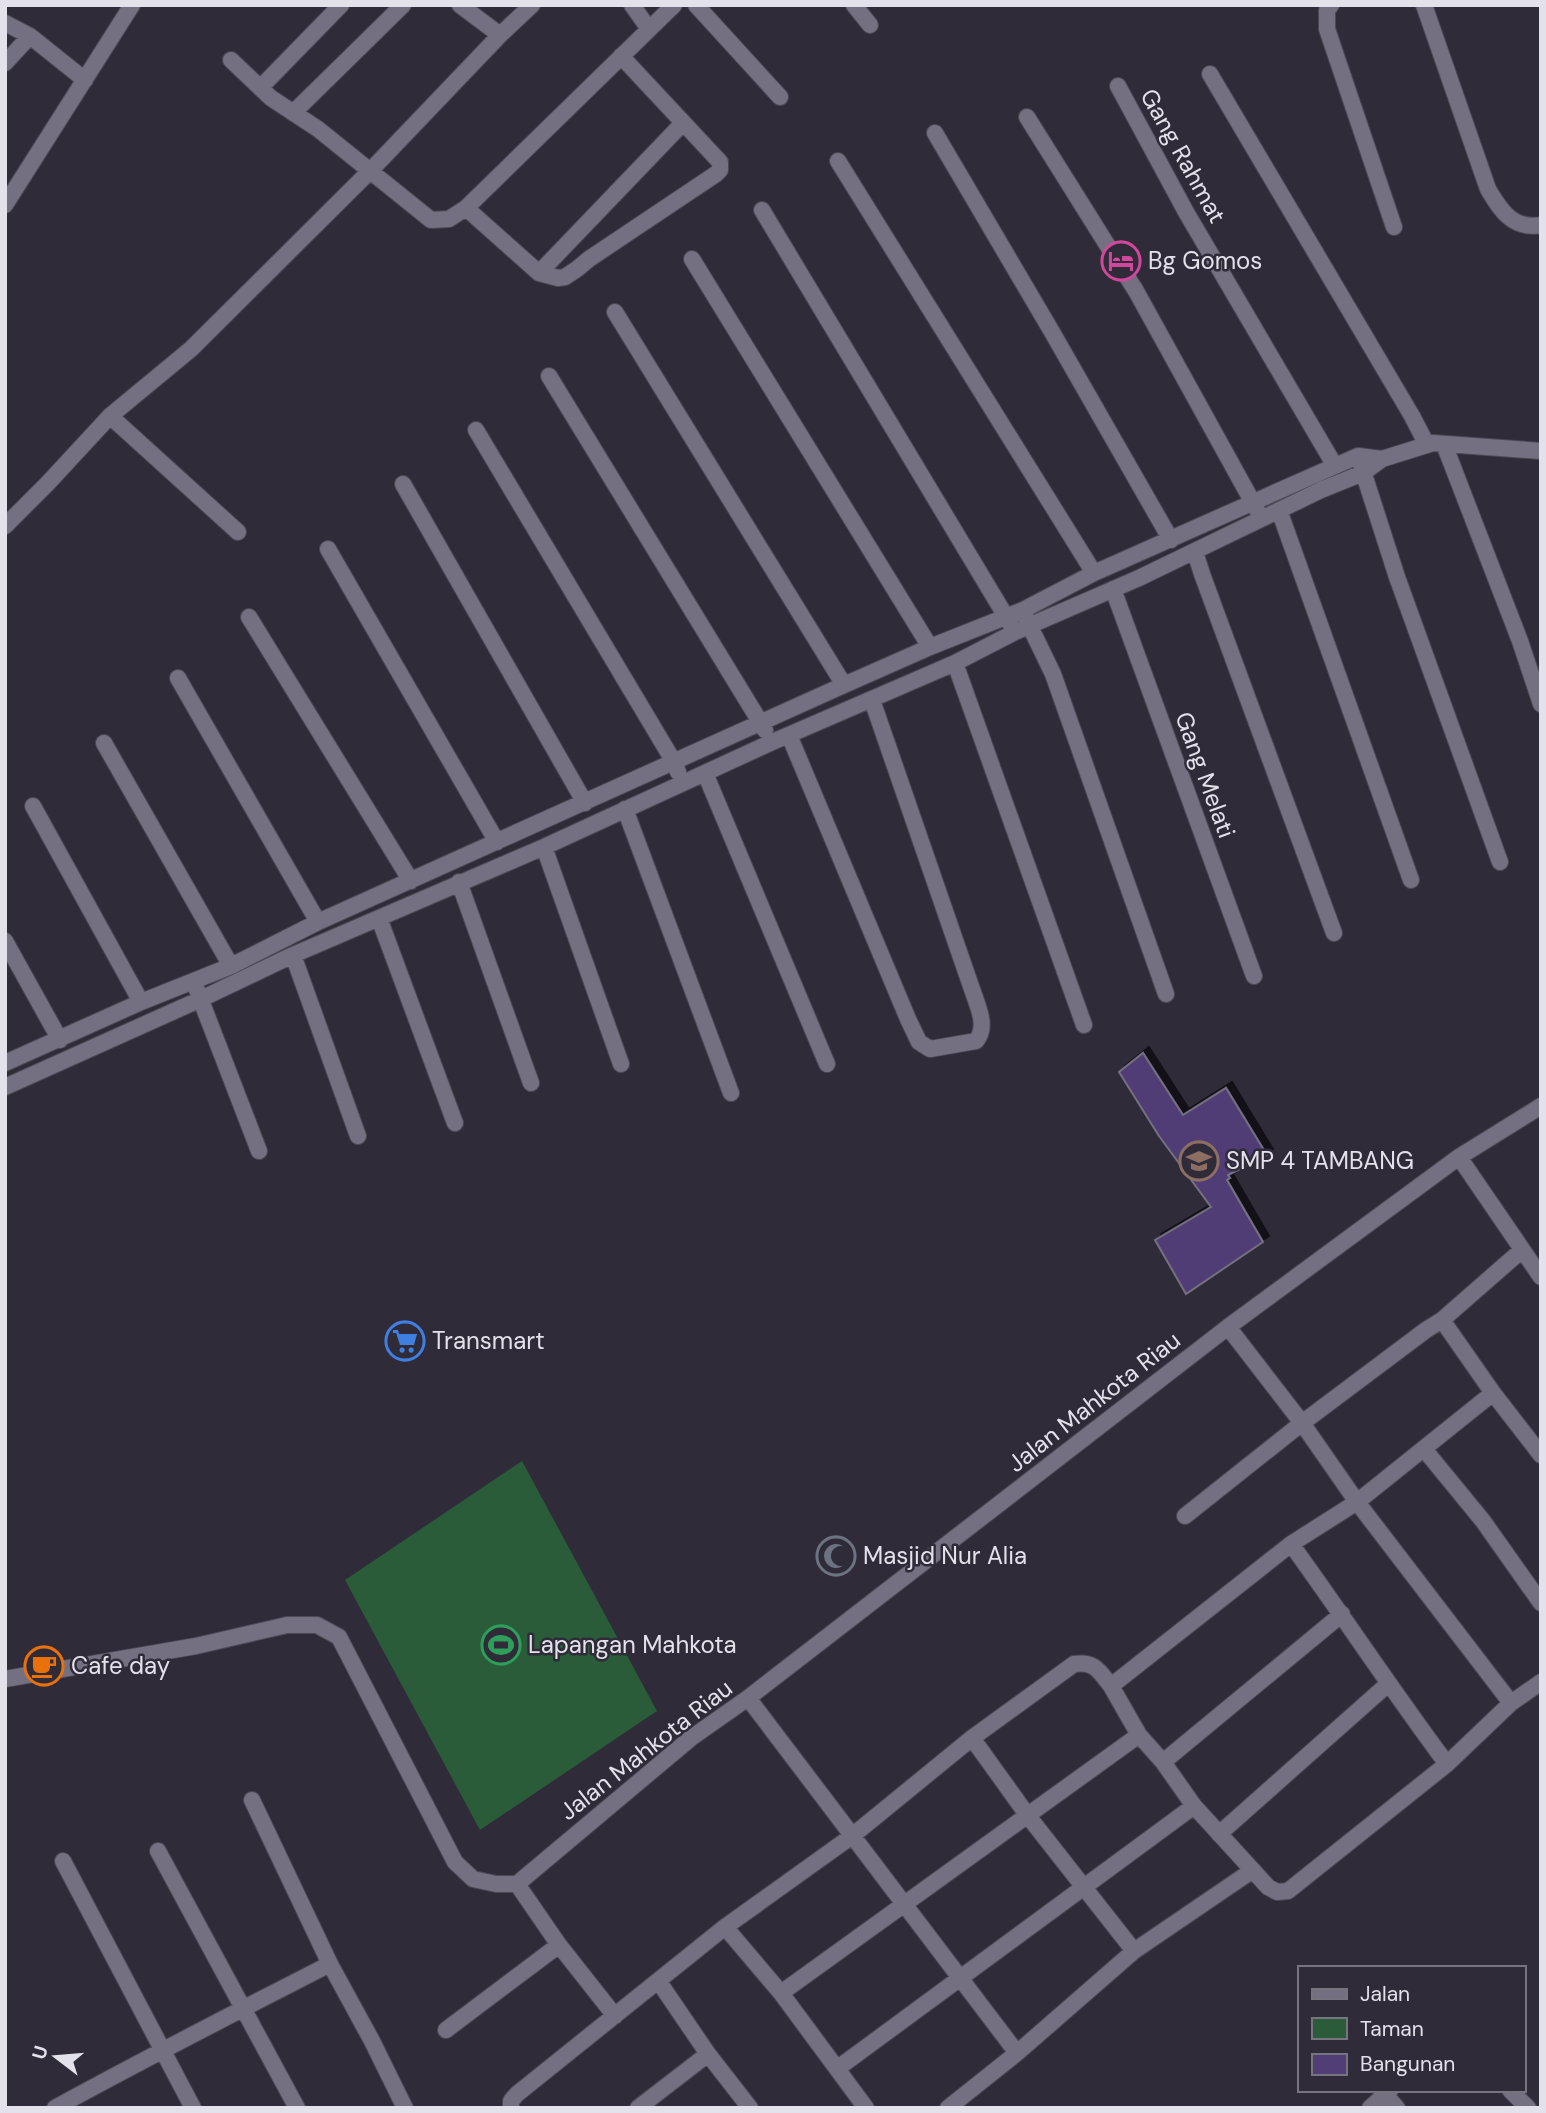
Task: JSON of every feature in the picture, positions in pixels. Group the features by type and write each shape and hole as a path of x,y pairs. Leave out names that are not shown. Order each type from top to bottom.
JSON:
{"street":[{"path":"5,205 132,5"},
{"path":"261,87 341,5"},
{"path":"293,113 403,5"},
{"path":"460,5 500,35"},
{"path":"5,526 48,484 110,416 191,349 532,5"},
{"path":"632,5 649,29"},
{"path":"231,60 271,98 318,129 431,220 449,219 466,208 674,5"},
{"path":"696,5 780,97"},
{"path":"854,5 870,25"},
{"path":"1331,5 1327,10 1327,29 1394,227"},
{"path":"1424,5 1488,189 1510,220 1531,227 1541,225"},
{"path":"5,23 30,36 85,80"},
{"path":"5,64 30,36"},
{"path":"466,208 539,273 558,278 565,277 716,174 720,170 720,162 621,56"},
{"path":"1210,74 1427,445"},
{"name":"Gang Rahmat","path":"1118,86 1186,212 1335,466"},
{"path":"1027,117 1136,291 1261,519"},
{"path":"539,273 682,124"},
{"path":"935,133 1171,540"},
{"path":"838,161 1094,573"},
{"path":"762,210 1006,616 1023,629 1053,674 1166,993"},
{"path":"692,259 930,647"},
{"path":"615,312 844,685"},
{"path":"549,376 761,722 770,743"},
{"path":"110,416 238,532"},
{"path":"475,430 674,762 682,784"},
{"path":"5,1087 286,959 955,663 1023,629 1363,473 1382,459 1433,443 1541,450"},
{"path":"1444,444 1520,641 1541,704"},
{"path":"5,1063 141,1002 231,966 318,922 844,685 1023,610 1094,573 1335,466 1359,456 1382,459"},
{"path":"1359,456 1397,577 1500,862"},
{"path":"403,484 585,803"},
{"path":"1279,510 1410,880"},
{"path":"328,549 497,842"},
{"path":"1195,552 1334,933"},
{"name":"Gang Melati","path":"1113,589 1254,976"},
{"path":"1023,610 1023,629"},
{"path":"249,617 411,880"},
{"path":"955,663 1084,1025"},
{"path":"178,678 318,922"},
{"path":"789,735 919,1042 930,1049 976,1041 981,1035 982,1021 872,700"},
{"path":"104,743 231,966"},
{"path":"705,773 827,1064"},
{"path":"33,806 141,1002"},
{"path":"625,809 731,1093"},
{"path":"544,847 621,1064"},
{"path":"458,883 531,1083"},
{"path":"379,918 454,1123"},
{"path":"5,940 60,1040"},
{"path":"272,946 286,959 358,1136"},
{"path":"193,982 259,1151"},
{"name":"Jalan Mahkota Riau","path":"517,1884 691,1738 748,1698 1228,1327 1459,1157 1540,1107"},
{"path":"1459,1157 1541,1277"},
{"path":"1185,1516 1302,1423 1442,1320 1522,1250"},
{"path":"1442,1320 1541,1455"},
{"path":"1228,1327 1302,1423 1357,1502 1511,1703"},
{"path":"1111,1686 1292,1544 1357,1502 1493,1393"},
{"path":"1424,1449 1483,1521 1541,1603"},
{"path":"1292,1544 1388,1684 1447,1764"},
{"path":"1163,1762 1342,1614"},
{"path":"5,1679 196,1646 288,1625 317,1625 339,1637 455,1862 472,1879 496,1884 517,1884 559,1945 615,2016"},
{"path":"511,2108 511,2101 517,2094 725,1927 852,1836 972,1738 1074,1664 1086,1662 1096,1667 1111,1686 1139,1735 1163,1762 1194,1806 1268,1887 1277,1892 1288,1891 1447,1764 1511,1703 1541,1682"},
{"path":"1219,1833 1388,1684"},
{"path":"748,1698 1017,2053"},
{"path":"781,1993 1139,1735"},
{"path":"972,1738 1028,1816 1134,1951"},
{"path":"252,1800 330,1964 405,2108"},
{"path":"838,2068 1194,1806"},
{"path":"158,1852 297,2108"},
{"path":"63,1861 193,2108"},
{"path":"948,2108 1017,2053 1134,1951 1253,1870"},
{"path":"725,1927 781,1993 866,2108"},
{"path":"446,2030 559,1945"},
{"path":"55,2108 330,1964"},
{"path":"659,1982 708,2054 750,2108"},
{"path":"638,2108 708,2054"},
{"path":"1370,2108 1385,2092 1397,2108"},
{"path":"1512,2092 1528,2108"}],"green space":[{"name":"Lapangan Mahkota","path":"522,1461 657,1711 480,1830 345,1580"}],"building":[{"path":"1143,1053 1183,1115 1226,1088 1267,1155 1228,1175 1230,1178 1227,1180 1263,1242 1186,1294 1155,1240 1211,1207 1159,1136 1119,1072"}],"place":[{"name":"Bg Gomos","path":"1121,261"},
{"name":"SMP 4 TAMBANG","path":"1199,1161"},
{"name":"Transmart","path":"405,1341"},
{"name":"Masjid Nur Alia","path":"836,1556"},
{"name":"Lapangan Mahkota","path":"501,1645"},
{"name":"Cafe day","path":"44,1666"}]}
